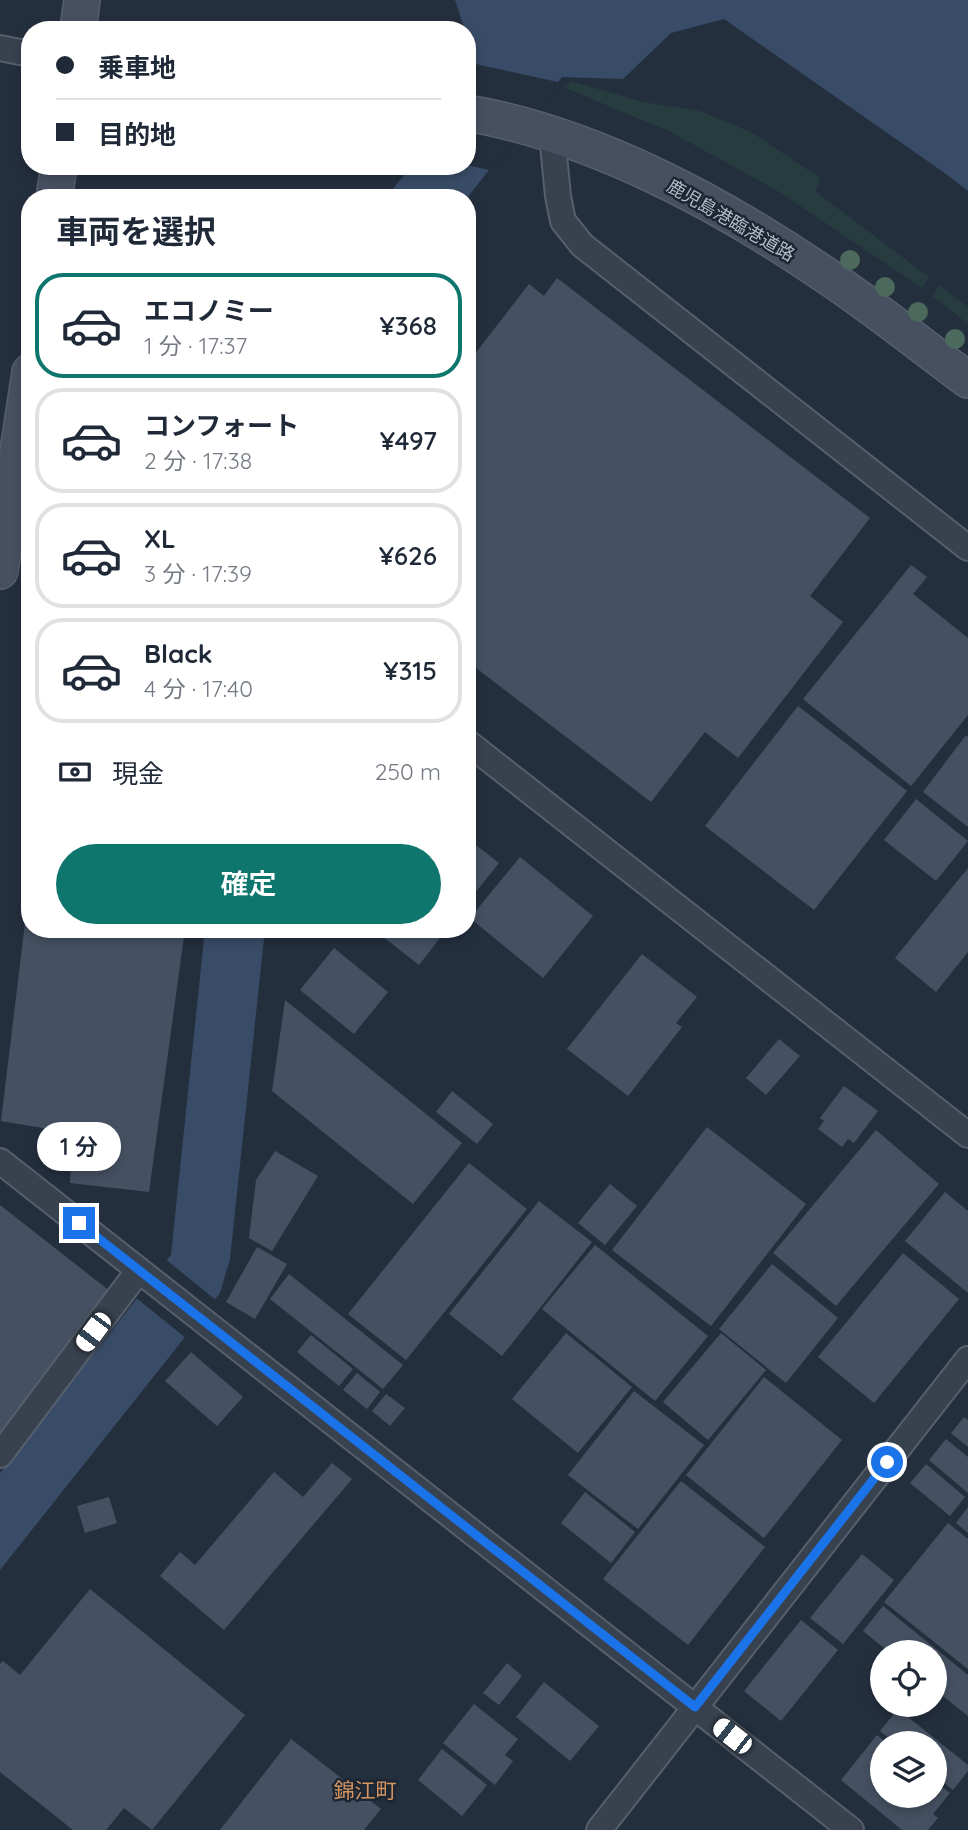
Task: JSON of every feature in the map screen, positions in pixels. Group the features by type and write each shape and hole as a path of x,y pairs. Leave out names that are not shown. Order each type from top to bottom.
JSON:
{"street":[{"path":"79,21 82,0"},
{"path":"0,48 21,52"},
{"name":"鹿児島港臨港道路","path":"476,115 552,135 618,157 728,215 818,270 968,380"},
{"path":"552,135 563,221 582,245 968,548"},
{"path":"0,571 21,439"},
{"path":"476,749 968,1135"},
{"path":"0,1161 851,1830"},
{"path":"0,1455 139,1270"},
{"path":"599,1830 968,1359"}],"green space":[{"path":"571,81 643,102 700,111 751,132 820,178 816,192 929,277 922,288 781,193 669,131 565,88"},
{"path":"940,285 968,307 968,324 932,296"}],"water":[{"path":"455,0 968,0 968,191 724,19 671,33 623,79 562,77 474,189 393,189 404,175 476,175 476,21 462,21"},
{"path":"204,938 264,938 230,1259 220,1293 0,1570 0,1473 171,1255"}],"pier":[{"path":"476,64 562,83 493,171 476,167"},
{"path":"164,1258 217,1301 187,1339 134,1296"}],"building":[{"path":"557,278 870,518 810,596 843,622 738,758 705,732 651,802 476,668 476,352 529,284 544,296"},
{"path":"911,565 927,577 913,594 968,638 968,715 911,786 803,699"},
{"path":"798,706 907,791 814,910 705,826"},
{"path":"966,735 968,737 968,827 923,792"},
{"path":"916,799 968,841 936,881 884,840"},
{"path":"476,845 499,863 476,892"},
{"path":"520,857 593,916 543,978 476,923 476,911"},
{"path":"968,868 968,952 936,992 895,958"},
{"path":"23,938 184,938 149,1192 70,1183 73,1133 1,1121"},
{"path":"385,938 440,938 419,965"},
{"path":"334,948 388,992 354,1034 300,990"},
{"path":"642,954 697,997 676,1023 682,1027 628,1096 567,1049"},
{"path":"285,1000 462,1143 413,1204 272,1091"},
{"path":"779,1039 800,1056 766,1095 746,1078"},
{"path":"844,1086 878,1111 854,1143 848,1139 842,1147 818,1129 824,1121 820,1118"},
{"path":"452,1091 493,1124 477,1144 436,1112"},
{"path":"707,1127 806,1204 711,1326 612,1250"},
{"path":"876,1130 939,1184 836,1306 773,1253"},
{"path":"275,1151 318,1176 272,1251 249,1238 256,1180"},
{"path":"469,1163 527,1209 406,1360 348,1314"},
{"path":"610,1184 637,1206 605,1245 578,1223"},
{"path":"945,1192 968,1211 968,1293 905,1241"},
{"path":"539,1201 592,1242 502,1356 449,1314"},
{"path":"0,1205 111,1292 0,1432"},
{"path":"595,1245 708,1336 655,1401 542,1309"},
{"path":"257,1247 287,1264 255,1319 226,1302"},
{"path":"903,1253 959,1299 874,1403 818,1357"},
{"path":"772,1264 838,1318 786,1383 719,1329"},
{"path":"289,1274 403,1365 383,1389 270,1299"},
{"path":"566,1333 632,1387 578,1453 512,1399"},
{"path":"721,1333 766,1370 708,1440 663,1402"},
{"path":"311,1335 353,1369 339,1386 297,1352"},
{"path":"191,1352 243,1397 217,1426 165,1381"},
{"path":"357,1373 380,1392 367,1409 343,1390"},
{"path":"764,1377 842,1440 764,1538 686,1475"},
{"path":"634,1391 704,1445 638,1529 568,1475"},
{"path":"386,1394 405,1408 390,1426 372,1411"},
{"path":"964,1417 968,1420 968,1447 951,1433"},
{"path":"946,1439 968,1457 968,1493 929,1460"},
{"path":"332,1463 352,1479 224,1630 160,1576 180,1552 195,1565 274,1472 303,1497"},
{"path":"926,1464 965,1497 950,1516 910,1483"},
{"path":"681,1481 765,1547 688,1645 603,1579"},
{"path":"585,1492 635,1532 611,1563 561,1523"},
{"path":"109,1497 117,1523 85,1533 77,1506"},
{"path":"968,1507 968,1533 956,1523"},
{"path":"948,1523 968,1539 968,1669 947,1652 947,1640 932,1640 884,1602"},
{"path":"862,1554 894,1580 843,1644 810,1618"},
{"path":"90,1589 245,1715 152,1830 124,1808 106,1830 73,1830 0,1772 0,1664 3,1661 20,1675"},
{"path":"883,1606 925,1640 874,1640 863,1631"},
{"path":"801,1620 838,1650 781,1721 744,1691"},
{"path":"947,1658 968,1675 968,1716 947,1699"},
{"path":"507,1663 522,1676 499,1705 483,1693"},
{"path":"544,1682 599,1726 570,1761 516,1717"},
{"path":"474,1704 518,1739 505,1755 513,1761 495,1785 443,1743"},
{"path":"891,1717 908,1717 926,1731 880,1731"},
{"path":"291,1739 381,1809 364,1830 220,1830"},
{"path":"870,1744 870,1804 841,1780"},
{"path":"947,1748 968,1765 968,1771 953,1790 947,1785"},
{"path":"442,1749 487,1785 462,1816 418,1780"},
{"path":"875,1808 938,1808 933,1814 938,1818 928,1830 902,1830"}],"district":[{"name":"錦江町","path":"365,1790"}],"route":[{"path":"79,1223 695,1707 887,1462"}]}
